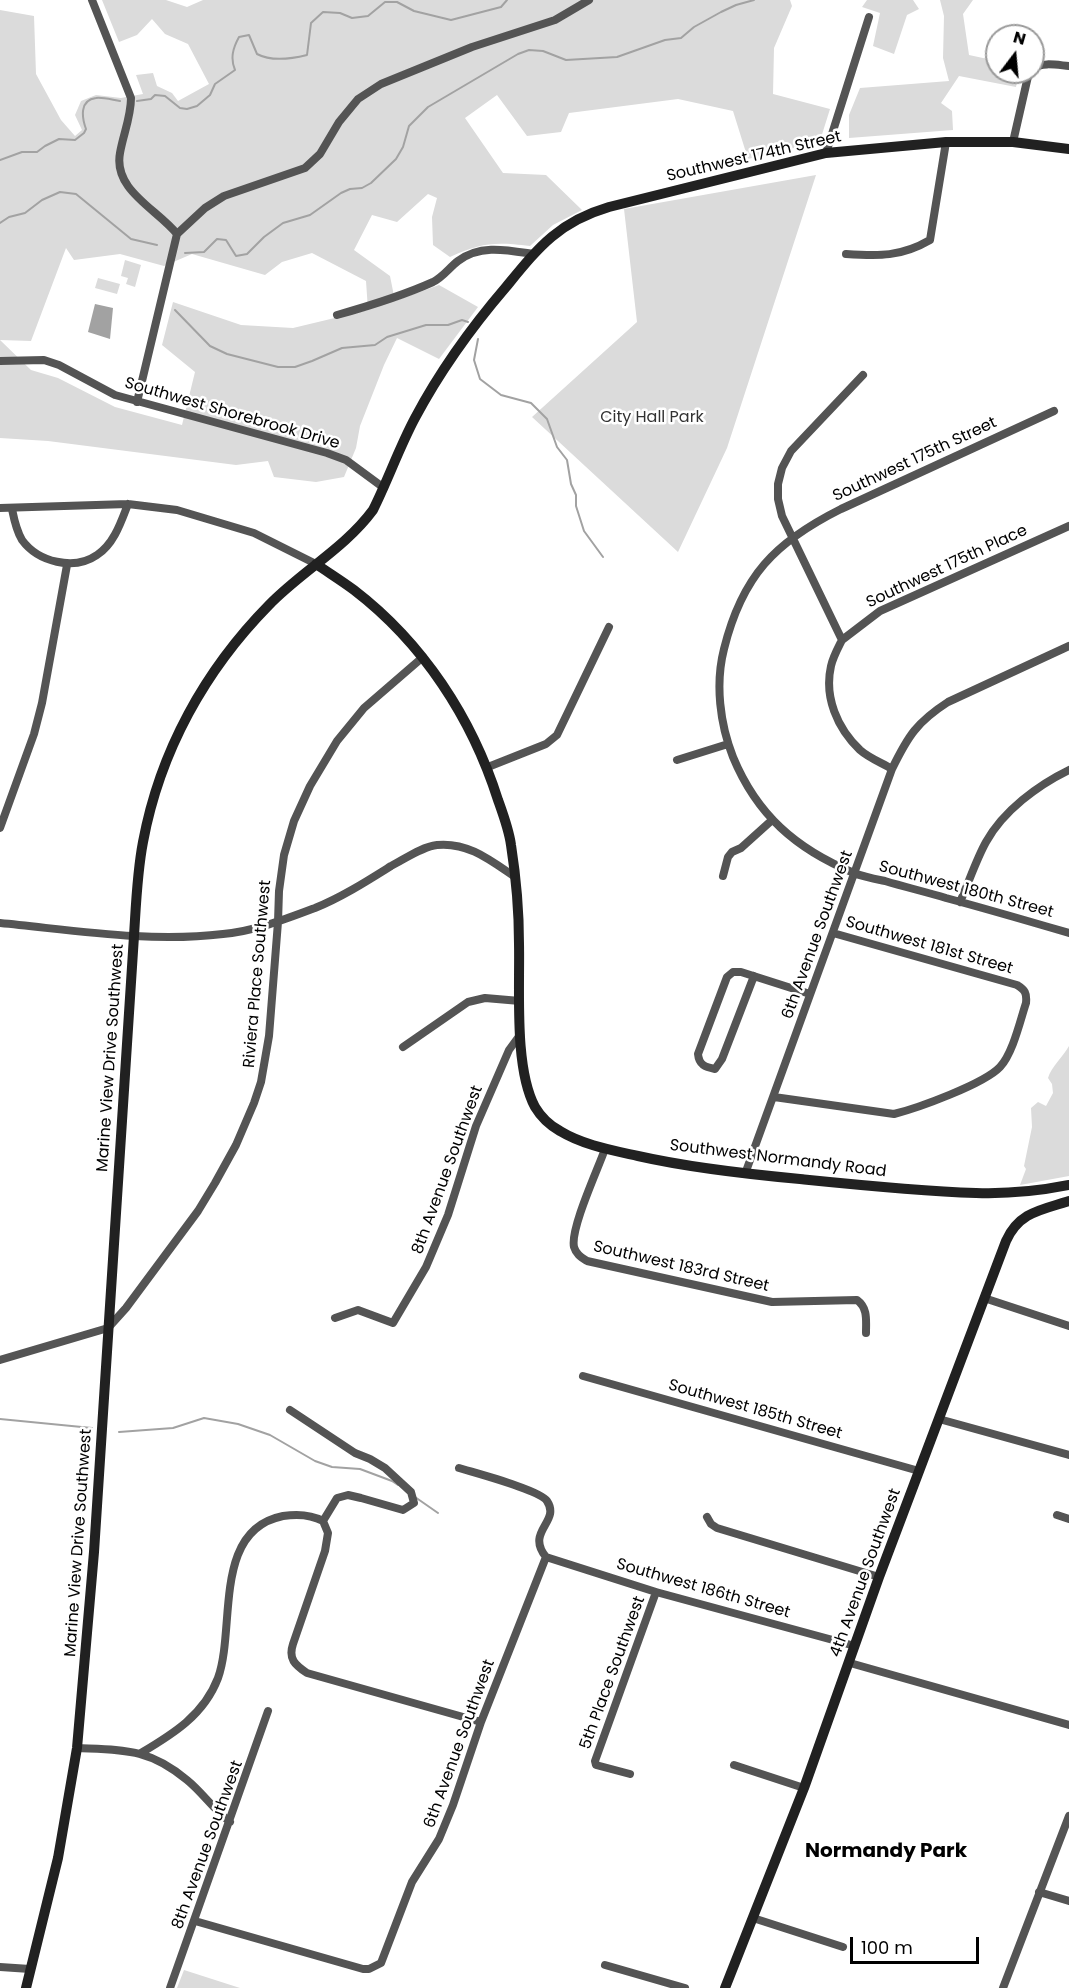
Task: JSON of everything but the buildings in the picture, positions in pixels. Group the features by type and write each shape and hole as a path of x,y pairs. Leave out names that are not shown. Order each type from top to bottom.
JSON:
{"street":[{"path":"92,0 131,98 131,109 119,155 119,169 129,188 177,234"},
{"path":"138,402 177,234 206,208 224,196 305,168 320,154 339,122 358,99 381,84 472,47 555,20 589,0"},
{"path":"826,153 869,17"},
{"path":"1045,65 1069,66"},
{"path":"1013,142 1026,84"},
{"path":"846,254 880,256 903,253 930,240 946,142"},
{"name":"Southwest 174th Street","path":"533,254 568,223 587,213 766,166 826,153 946,142 1013,142 1069,149"},
{"path":"337,315 369,306 439,279 460,260 474,252 503,249 533,254"},
{"name":"Marine View Drive Southwest","path":"26,1988 58,1857 78,1748 94,1552 134,936 143,842 163,768 196,698 216,667 245,631 271,603 346,540 374,510 414,420 440,374 466,334 533,254"},
{"name":"Southwest Shorebrook Drive","path":"0,361 44,360 59,365 115,395 327,453 346,460 384,488"},
{"path":"862,375 791,451 782,468 778,484 778,499 791,538 842,640 831,664 829,682 830,702 836,717 848,737 862,751 892,769"},
{"name":"Southwest 175th Street","path":"728,744 722,715 721,659 727,635 746,587 763,564 791,538 810,525 1053,411"},
{"path":"12,509 17,531 23,542 34,551 67,564 84,561 97,555 109,543 128,504"},
{"path":"0,508 128,504 177,510 254,533 316,564"},
{"name":"Southwest 175th Place","path":"842,640 880,611 1069,526"},
{"path":"0,828 34,734 42,703 67,564"},
{"name":"Southwest Normandy Road","path":"316,564 355,591 388,620 423,657 454,702 488,767 511,842 519,932 522,1060 534,1105 544,1120 559,1131 605,1149 671,1163 745,1174 900,1189 978,1193 1046,1189 1069,1185"},
{"path":"488,767 546,744 556,735 609,627"},
{"name":"6th Avenue Southwest","path":"745,1174 892,769 906,741 916,727 931,713 971,690 1069,646"},
{"name":"Riviera Place Southwest","path":"108,1328 126,1308 198,1211 236,1144 254,1103 261,1082 268,1036 279,891 284,855 294,821 310,786 337,741 364,708 423,657"},
{"path":"677,760 728,744"},
{"name":"Southwest 180th Street","path":"728,744 741,777 771,821 796,840 855,873 1069,933"},
{"path":"960,902 987,841 1016,804 1054,777 1069,770"},
{"path":"723,876 728,857 732,852 741,848 771,821"},
{"path":"0,923 134,936 185,937 224,934 278,922 318,906 407,857 433,846 449,844 476,852 515,877"},
{"name":"Southwest 181st Street","path":"774,1097 894,1114 953,1093 986,1077 1000,1068 1007,1056 1026,1003 1027,994 1017,985 833,933"},
{"path":"754,976 722,1059 715,1069 704,1067 699,1061 698,1054 727,977 733,972 741,972 754,976 810,994"},
{"path":"403,1047 468,1002 485,998 520,1001"},
{"name":"8th Avenue Southwest","path":"335,1318 358,1310 393,1323 426,1267 447,1215 476,1126 509,1050 520,1035"},
{"name":"Southwest 183rd Street","path":"605,1149 574,1232 575,1250 586,1260 772,1302 857,1300 862,1303 866,1311 866,1333"},
{"name":"4th Avenue Southwest","path":"726,1988 804,1788 879,1577 1006,1240 1018,1221 1026,1215 1069,1201"},
{"path":"984,1298 1069,1326"},
{"path":"0,1360 108,1328"},
{"name":"Southwest 185th Street","path":"583,1376 919,1471"},
{"path":"290,1410 355,1453 386,1468 411,1492 414,1503 403,1510 361,1497 348,1496 338,1498 322,1521"},
{"path":"939,1419 1069,1455"},
{"path":"459,1468 534,1493 546,1500 549,1518 539,1536 538,1544 546,1557"},
{"path":"141,1753 172,1734 190,1720 204,1704 218,1679 225,1651 232,1570 236,1556 252,1531 267,1521 293,1515 312,1516 322,1521 328,1533 325,1551 292,1644 290,1652 292,1660 307,1673 481,1722"},
{"path":"1057,1515 1069,1519"},
{"path":"707,1517 717,1528 879,1577"},
{"name":"6th Avenue Southwest","path":"195,1921 363,1969 375,1967 384,1958 412,1882 440,1839 481,1722 546,1557"},
{"name":"Southwest 186th Street","path":"546,1557 656,1592 855,1646"},
{"name":"5th Place Southwest","path":"630,1774 596,1765 595,1761 656,1592"},
{"path":"850,1663 1069,1725"},
{"name":"8th Avenue Southwest","path":"170,1988 268,1711"},
{"path":"78,1748 128,1750 141,1753 172,1769 188,1781 214,1810 230,1822"},
{"path":"734,1765 804,1788"},
{"path":"1002,1988 1069,1816"},
{"path":"1039,1892 1069,1901"},
{"path":"753,1918 843,1947"},
{"path":"605,1965 685,1988"},
{"path":"0,1967 30,1969"}],"green space":[{"path":"102,0 166,0 187,7 203,0 790,0 792,6 774,48 773,94 830,109 819,144 748,159 733,111 678,99 569,113 561,132 527,136 497,95 465,118 503,173 546,175 582,210 553,225 530,246 489,244 450,257 433,245 432,217 437,198 428,194 397,222 372,215 354,250 390,276 395,301 439,285 478,307 439,359 397,338 360,426 356,448 344,477 316,482 274,477 268,461 236,465 48,441 0,438 0,10 34,16 36,74 61,120 75,136 82,130 75,115 81,101 96,95 121,98 143,94 136,75 153,73 157,86 172,93 178,101 209,84 188,44 165,34 152,19 137,35 119,42","holes":["66,248 74,260 120,254 164,266 192,254 265,275 282,262 312,253 366,281 368,310 293,328 241,325 173,302 162,345 195,372 182,425 115,407 58,378 31,370 0,340 31,341"]},
{"path":"867,0 913,0 919,9 907,15 894,54 873,46 880,13 862,7"},
{"path":"940,0 973,0 963,14 969,55 985,58 985,81 959,76 941,103 952,111 953,130 849,138 849,115 860,88 949,81 943,58 944,16"},
{"path":"1000,84 1017,84 1016,87"},
{"name":"City Hall Park","path":"816,175 727,448 678,552 532,417 637,322 624,209"},
{"path":"125,260 141,265 135,287 126,284 128,278 121,276"},
{"path":"98,278 120,284 117,294 95,288"},
{"path":"1069,1046 1069,1176 1020,1185 1026,1169 1024,1166 1032,1127 1031,1108 1038,1102 1046,1106 1053,1093 1052,1084 1048,1078"},
{"path":"184,1970 240,1988 177,1988"}],"shaded area":[{"path":"95,304 113,308 110,339 88,332"}],"waterway":[{"path":"137,101 151,99 155,95 165,96 180,108 187,109 197,106 210,95 215,84 235,70 233,53 239,37 249,35 257,54 263,57 282,59 307,55 311,23 323,12 340,13 352,18 368,16 385,2 397,2 414,11 451,20 501,7 507,0"},
{"path":"185,253 204,252 217,239 226,240 236,256 247,254 283,223 310,215 341,193 350,189 362,188 371,183 396,159 403,147 409,126 428,107 518,54 529,50 543,51 566,60 617,57 665,40 681,38 694,27 721,12 754,0"},
{"path":"0,160 22,152 37,152 59,139 75,140 86,129 83,110 87,102 98,98 120,101"},
{"path":"0,223 9,217 25,213 42,200 60,192 76,194 131,239 157,245"},
{"path":"175,310 210,346 227,354 278,367 295,367 342,348 375,345 387,337 426,325 448,325 462,320 468,322"},
{"path":"478,339 474,360 480,379 501,395 531,403 547,419 557,447 567,460 571,484 576,495 576,506 584,531 603,557"},
{"path":"119,1432 173,1428 204,1418 238,1424 270,1435 315,1461 332,1467 360,1469 398,1485"},
{"path":"0,1419 92,1428"},
{"path":"415,1497 438,1513"}],"district":[{"name":"Normandy Park","path":"886,1852"}]}
